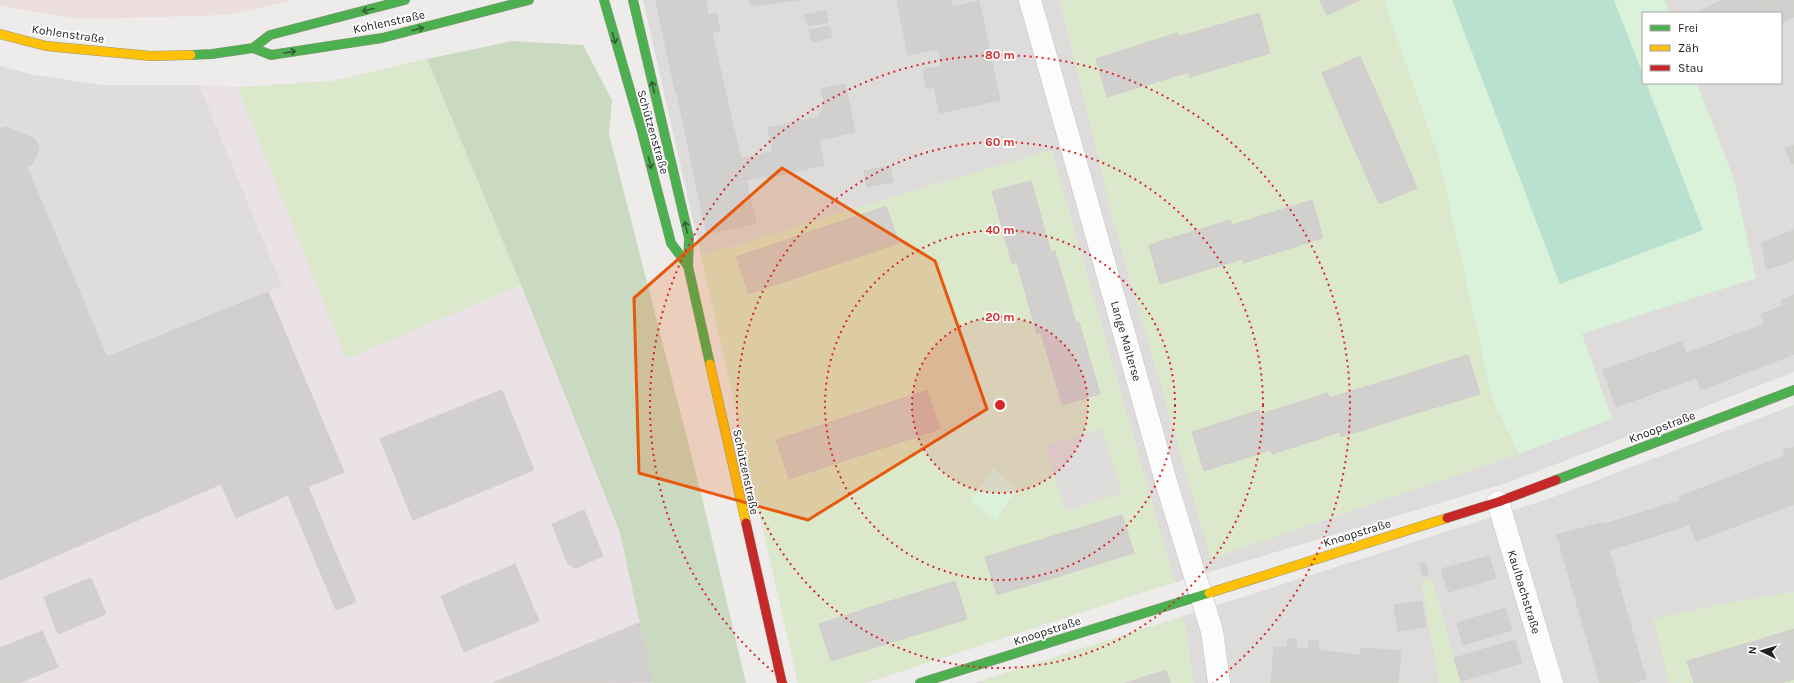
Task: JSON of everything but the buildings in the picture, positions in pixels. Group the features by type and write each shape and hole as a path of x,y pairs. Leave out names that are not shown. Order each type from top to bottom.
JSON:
{"street":[{"name":"Kohlenstraße","path":"253,48 270,35 405,0"},
{"name":"Kohlenstraße","path":"0,34 46,46 151,56 212,54 253,48 272,55 382,38 529,0"},
{"name":"Schützenstraße","path":"604,0 641,128 671,243 688,266"},
{"name":"Schützenstraße","path":"633,0 689,238 688,266 782,683"},
{"name":"Lange Malterse","path":"1030,0 1165,478 1212,630 1219,683"},
{"name":"Knoopstraße","path":"920,683 1498,502 1794,390"},
{"name":"Kaulbachstraße","path":"1498,502 1552,683"}],"highlighted area":[{"path":"782,168 935,261 987,409 808,520 639,473 634,298"}],"shaded area":[{"path":"0,0 294,0 228,15 83,19 11,8 0,5"},
{"path":"643,0 1794,0 1794,372 1510,482 1146,591 865,683 798,683"},
{"path":"0,66 34,75 102,85 210,85 237,87 346,358 521,285 620,533 653,683 0,683"},
{"path":"0,66 34,75 102,85 199,85 282,286 107,357 27,167 32,165 39,149 6,127 0,129"},
{"path":"1794,405 1794,683 975,683 1548,499"},
{"path":"1101,428 1122,493 1066,511 1045,446"}],"green space":[{"path":"1060,0 1385,0 1439,159 1492,398 1519,454 1211,559 1113,221"},
{"path":"1384,0 1665,0 1670,12 1642,12 1642,84 1697,84 1734,179 1756,278 1582,334 1612,419 1519,454 1492,398 1439,159"},
{"path":"1452,0 1614,0 1642,72 1642,84 1646,84 1703,230 1560,284"},
{"path":"512,41 583,45 612,100 609,134 700,489 746,683 653,683 620,533 521,285 427,59"},
{"path":"427,59 521,285 346,359 237,87 331,81"},
{"path":"1052,150 1175,582 865,683 798,683 701,256 908,192"},
{"path":"993,468 1017,489 996,521 971,502"},
{"path":"1432,578 1461,683 1439,683 1421,581"},
{"path":"1794,592 1794,683 1669,683 1653,619 1721,604"},
{"path":"1184,616 1194,683 984,683 983,680"}],"traffic: fast":[{"path":"191,55 212,54 253,48 270,35 405,0"},
{"path":"253,48 271,55 382,38 529,0"},
{"path":"604,0 641,128 671,243 688,266"},
{"path":"633,0 689,238 688,266 710,364"},
{"path":"1556,480 1794,390"},
{"path":"920,683 1209,593"}],"traffic: slow":[{"path":"0,34 46,46 151,56 191,55"},
{"path":"710,364 746,523"},
{"path":"1209,593 1447,518"}],"traffic: jam":[{"path":"1447,518 1498,502 1556,480"},
{"path":"746,523 782,683"}]}
